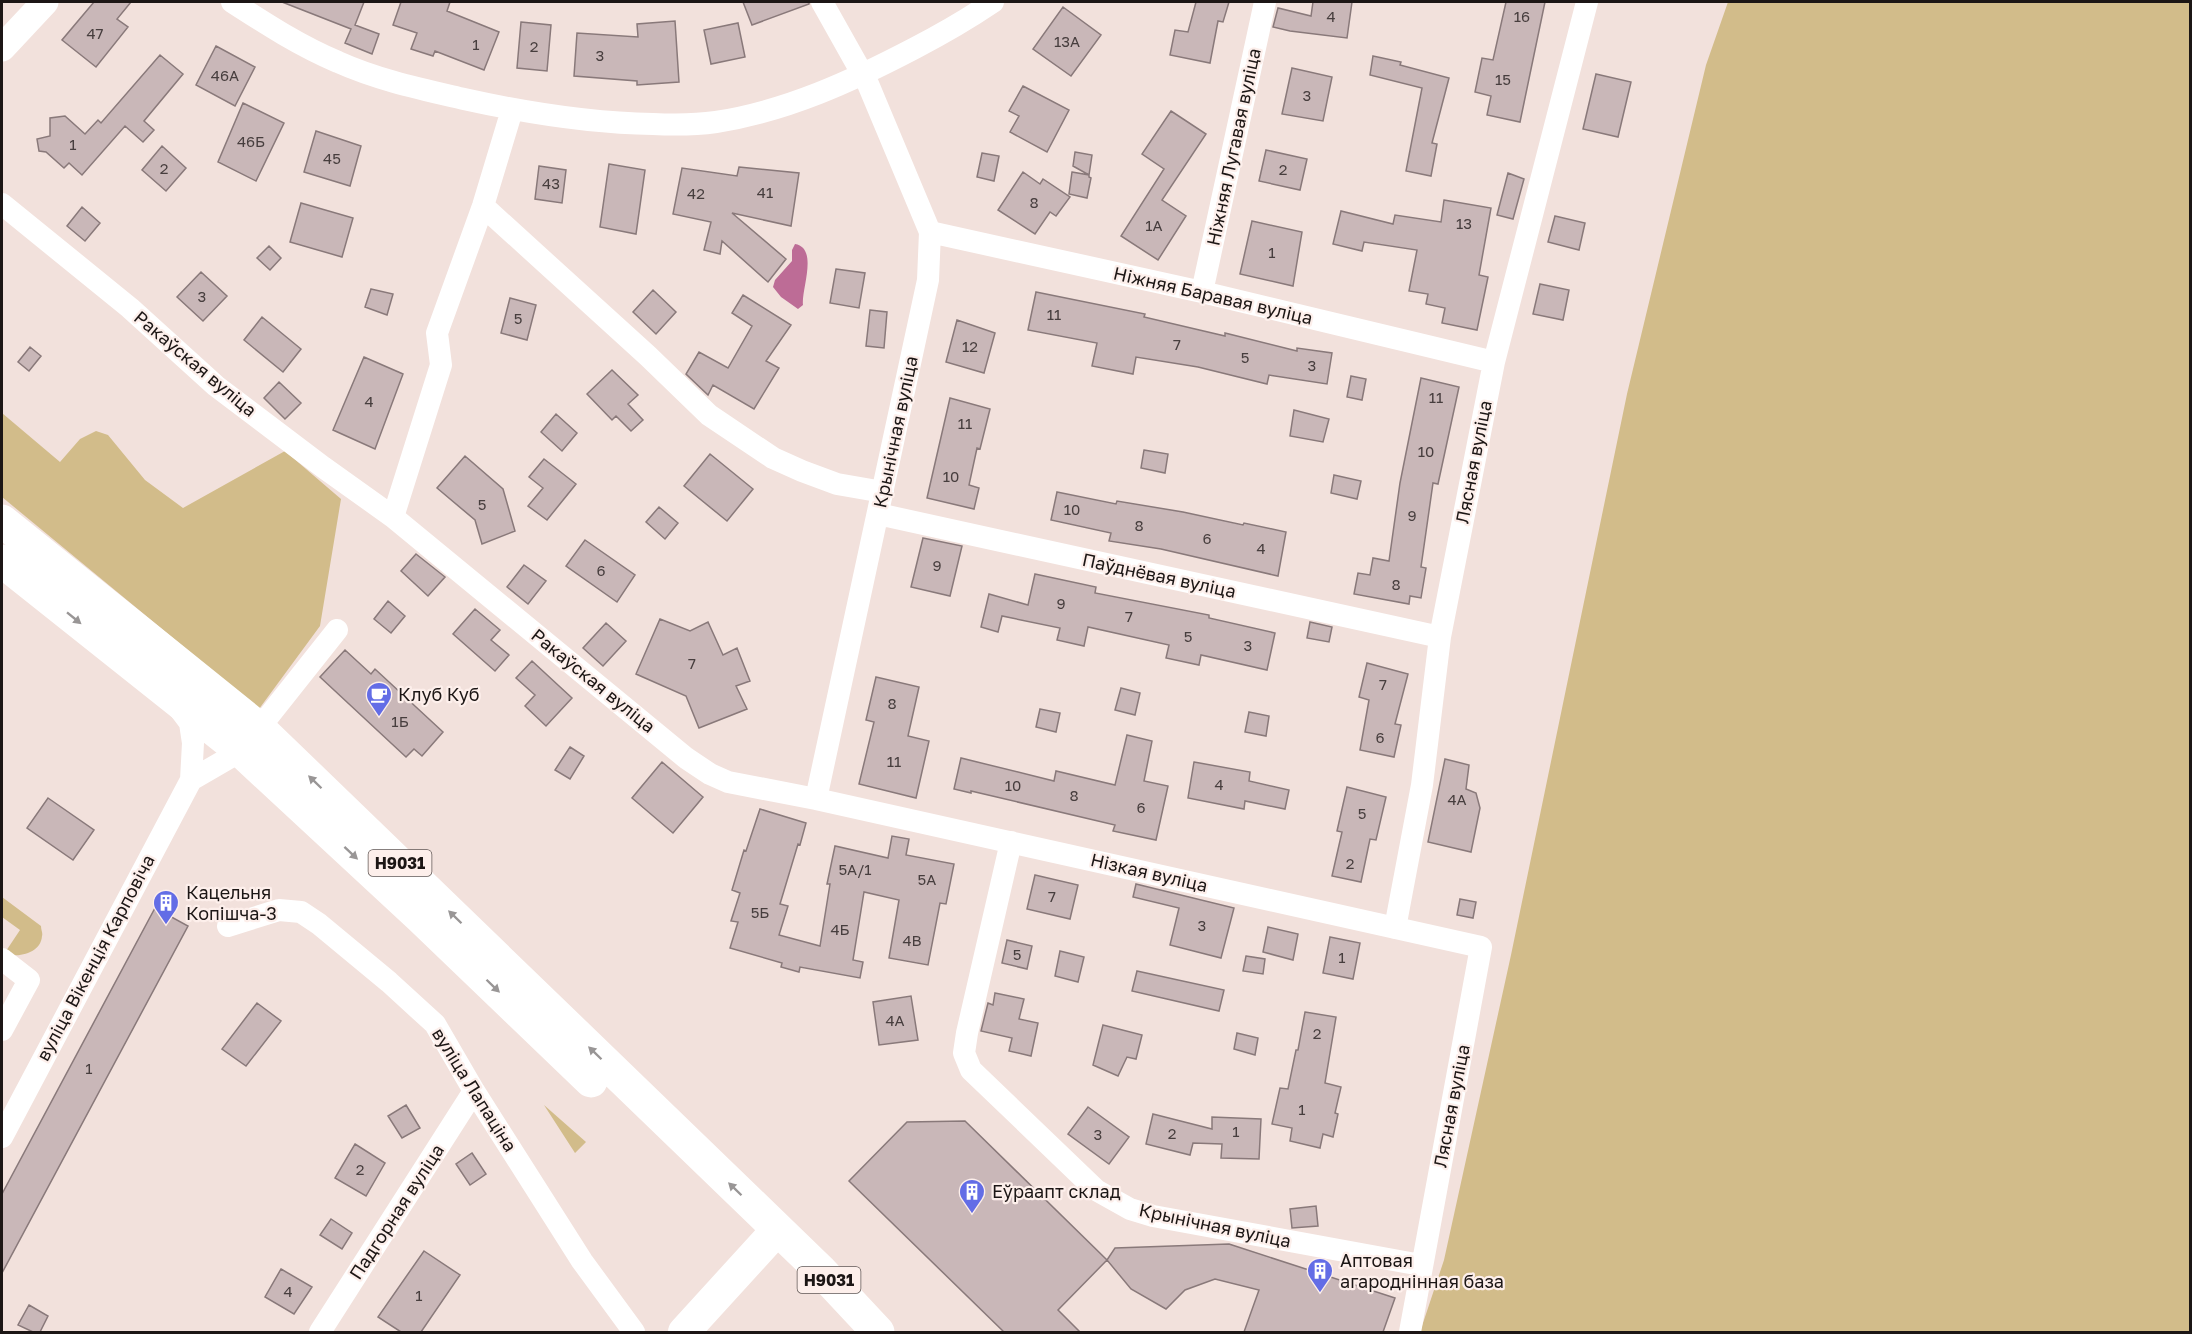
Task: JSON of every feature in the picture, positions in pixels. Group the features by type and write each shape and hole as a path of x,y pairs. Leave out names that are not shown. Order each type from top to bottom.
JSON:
{"main road":[{"name":"Н9031","path":"2,521 179,683 250,740 420,917 770,1238 820,1270 878,1332"},
{"name":"Н9031","path":"2,561 179,683"},
{"name":"Н9031","path":"770,1238 806,1286 865,1332"},
{"path":"684,1332 770,1238"}],"street":[{"path":"2,48 45,2"},
{"path":"232,2 300,44 339,63 407,86 512,110 614,124 674,125 714,123 754,115 814,95 864,75 952,28 993,2"},
{"name":"Крынічная вуліца","path":"816,799 928,280 930,232 864,75 822,2"},
{"name":"Ніжняя Лугавая вуліца","path":"1202,292 1265,2"},
{"name":"Лясная вуліца","path":"1395,928 1422,785 1440,637 1494,362 1587,2"},
{"path":"393,517 441,365 437,333 483,206 512,110"},
{"name":"Ракаўская вуліца","path":"2,204 130,308 216,386 393,517 686,758 710,774 728,782 816,799"},
{"name":"Паўднёвая вуліца","path":"483,206 648,356 709,415 773,458 881,503 1440,637"},
{"name":"Ніжняя Баравая вуліца","path":"930,232 1202,292 1494,362"},
{"path":"191,780 250,740 337,630"},
{"path":"179,683 194,743 191,780"},
{"name":"вуліца Вікенція Карповіча","path":"2,1137 191,780"},
{"name":"Нізкая вуліца","path":"816,799 1481,947"},
{"name":"Крынічная вуліца","path":"1011,842 967,1033 964,1053 971,1070 1096,1190 1130,1209 1153,1216 1421,1265"},
{"name":"вуліца Лапаціна","path":"228,926 279,910 301,912 319,924 389,982 435,1024 474,1091 582,1261 634,1332"},
{"name":"Лясная вуліца","path":"1410,1332 1481,947"},
{"path":"2,959 29,980 2,1030"},
{"name":"Падгорная вуліца","path":"320,1332 474,1091"}],"shaded area":[{"path":"1728,2 2190,2 2190,1332 1420,1332 1444,1260 1511,955 1627,394 1706,65"},
{"path":"795,244 802,247 808,261 803,305 798,309 781,297 773,287 775,280 792,261 792,250"},
{"path":"2,413 60,462 80,439 96,431 108,435 145,480 183,508 285,451 341,499 320,626 259,709 2,497"},
{"path":"2,897 41,926 41,942 33,951 21,955 4,954 20,930 2,917"},
{"path":"544,1105 586,1142 575,1153"}],"building":[{"path":"94,2 131,2 117,19 128,27 96,67 62,40"},
{"path":"282,2 364,2 355,25 379,34 372,54 345,43 351,29"},
{"path":"401,2 450,2 447,11 499,32 484,70 435,51 433,56 411,49 417,33 393,25"},
{"path":"743,2 809,2 809,4 752,25"},
{"path":"1196,2 1229,2 1223,22 1218,21 1210,63 1170,55 1175,30 1188,32"},
{"path":"1313,2 1352,2 1347,38 1273,27 1278,8 1311,16"},
{"path":"1506,2 1545,2 1520,122 1487,115 1491,96 1475,92 1482,58 1493,60"},
{"path":"1063,7 1101,35 1071,76 1033,49"},
{"path":"675,21 679,82 637,85 637,81 574,76 577,33 638,37 637,24"},
{"path":"521,22 551,25 547,71 517,68"},
{"path":"738,23 745,57 711,64 704,30"},
{"path":"216,46 255,67 235,106 196,85"},
{"path":"160,55 183,74 144,121 154,130 143,142 125,126 82,175 69,163 64,168 46,152 39,151 37,139 50,136 50,118 65,116 85,134 98,120 101,123"},
{"path":"1373,56 1401,62 1400,65 1449,78 1432,143 1437,144 1431,176 1406,171 1422,88 1370,75"},
{"path":"1292,68 1332,77 1323,121 1282,114"},
{"path":"1596,74 1631,82 1618,137 1583,129"},
{"path":"1023,86 1069,110 1047,152 1010,132 1019,116 1009,111"},
{"path":"243,103 284,123 256,181 218,162"},
{"path":"1171,111 1206,134 1162,200 1186,216 1158,260 1121,236 1164,169 1142,154"},
{"path":"316,131 361,146 350,186 304,172"},
{"path":"162,146 186,168 166,191 142,170"},
{"path":"1266,150 1307,159 1300,190 1259,181"},
{"path":"1075,152 1092,155 1089,175 1073,166"},
{"path":"982,153 999,156 994,181 977,177"},
{"path":"609,164 645,170 636,234 600,227"},
{"path":"539,166 566,170 562,203 535,199"},
{"path":"739,167 799,173 791,226 732,213 786,259 768,282 722,241 720,254 704,250 711,222 673,214 682,168 737,176"},
{"path":"1023,172 1040,184 1043,179 1070,197 1056,216 1050,212 1035,234 998,210"},
{"path":"1072,172 1089,175 1091,178 1087,198 1069,194"},
{"path":"1508,173 1524,179 1513,219 1497,215"},
{"path":"1444,200 1491,208 1479,275 1488,277 1477,330 1442,323 1445,308 1426,304 1428,294 1409,291 1417,250 1364,242 1362,251 1333,244 1341,211 1393,224 1395,215 1441,222"},
{"path":"301,203 353,218 342,257 290,242"},
{"path":"82,207 100,223 85,241 67,226"},
{"path":"1555,216 1585,223 1579,250 1548,242"},
{"path":"1252,221 1302,232 1293,286 1240,274"},
{"path":"269,246 281,258 270,270 257,258"},
{"path":"836,269 865,273 859,308 830,303"},
{"path":"201,272 227,296 203,321 177,297"},
{"path":"1540,284 1569,290 1563,320 1533,314"},
{"path":"371,289 393,294 387,315 365,307"},
{"path":"653,290 676,312 656,334 633,312"},
{"path":"1036,292 1145,314 1144,317 1225,336 1225,333 1297,351 1297,348 1332,353 1327,384 1269,375 1267,384 1198,367 1136,357 1133,374 1092,366 1097,343 1028,330"},
{"path":"743,295 791,325 766,361 779,368 754,409 713,385 708,395 686,374 699,352 728,368 752,326 732,313"},
{"path":"510,298 536,305 527,340 501,333"},
{"path":"870,310 887,312 884,348 866,346"},
{"path":"262,317 301,349 283,372 244,340"},
{"path":"957,320 995,333 984,373 946,362"},
{"path":"30,347 41,356 29,371 18,362"},
{"path":"364,357 403,374 375,449 333,430"},
{"path":"612,370 638,395 628,404 643,420 631,431 616,416 612,420 587,394"},
{"path":"1351,376 1366,379 1362,400 1347,397"},
{"path":"1421,378 1459,387 1438,484 1433,483 1421,567 1426,568 1421,598 1410,596 1409,604 1354,594 1358,573 1370,575 1373,558 1389,561 1400,483"},
{"path":"279,382 301,403 285,419 264,398"},
{"path":"950,398 990,409 980,449 977,448 969,485 979,488 974,509 927,498"},
{"path":"1294,410 1329,419 1323,442 1290,436"},
{"path":"556,414 577,433 562,451 541,432"},
{"path":"1144,450 1168,454 1165,473 1141,468"},
{"path":"710,454 753,489 727,521 684,486"},
{"path":"465,456 503,489 515,531 482,544 475,520 437,488"},
{"path":"544,459 576,484 547,520 528,506 543,488 529,477"},
{"path":"1334,475 1361,481 1357,499 1331,493"},
{"path":"1057,492 1116,504 1117,501 1183,512 1286,532 1278,576 1161,549 1109,541 1111,533 1051,520"},
{"path":"659,507 678,523 665,539 646,522"},
{"path":"923,538 962,546 950,596 911,587"},
{"path":"585,540 635,575 617,602 566,566"},
{"path":"416,554 445,577 428,596 401,571"},
{"path":"524,565 546,581 528,604 507,587"},
{"path":"1035,574 1096,587 1095,593 1209,615 1209,618 1275,633 1267,670 1201,655 1199,665 1166,658 1169,645 1088,627 1084,646 1057,640 1060,628 1002,616 998,632 981,627 989,594 1028,605"},
{"path":"388,601 405,616 391,633 374,619"},
{"path":"475,609 500,630 491,640 509,655 495,671 453,634"},
{"path":"660,619 690,631 708,622 723,655 737,648 750,681 736,686 747,709 699,728 686,696 636,674"},
{"path":"1310,622 1332,627 1329,642 1307,638"},
{"path":"606,623 626,641 603,666 583,648"},
{"path":"345,650 371,674 375,669 443,732 422,756 414,749 406,757 320,677"},
{"path":"532,661 572,698 546,726 525,706 535,695 516,678"},
{"path":"1367,663 1408,674 1395,724 1401,725 1394,757 1360,750 1369,700 1359,697"},
{"path":"876,677 919,687 908,736 929,741 916,798 859,784 874,722 866,720"},
{"path":"1121,688 1140,693 1135,715 1115,710"},
{"path":"1040,709 1060,713 1056,732 1036,727"},
{"path":"1249,712 1269,716 1266,736 1245,732"},
{"path":"1127,735 1152,741 1144,781 1168,786 1156,840 1113,831 1115,825 954,789 961,758 1054,781 1056,771 1115,785"},
{"path":"570,747 584,756 570,779 555,770"},
{"path":"1445,759 1469,765 1466,789 1476,793 1480,808 1471,852 1428,842"},
{"path":"662,762 703,797 673,833 632,798"},
{"path":"1194,762 1250,772 1249,781 1289,790 1285,809 1245,801 1244,809 1188,798"},
{"path":"1347,787 1386,797 1376,840 1370,839 1361,882 1332,876 1342,832 1337,831"},
{"path":"48,798 94,830 73,860 27,828"},
{"path":"760,809 806,823 780,904 788,906 779,935 820,946 830,884 827,884 835,846 888,858 892,836 909,839 906,855 954,864 946,904 940,903 928,965 889,958 899,900 864,892 853,960 863,962 860,978 800,967 799,972 781,967 782,963 730,948 738,922 731,921 740,893 732,890"},
{"path":"1035,875 1078,885 1070,919 1027,909"},
{"path":"1136,884 1234,908 1221,958 1170,945 1179,908 1133,897"},
{"path":"1460,899 1476,902 1473,918 1457,915"},
{"path":"155,908 188,926 2,1273 2,1194"},
{"path":"1268,927 1298,934 1293,960 1263,952"},
{"path":"1330,937 1360,943 1353,979 1323,973"},
{"path":"1007,940 1032,946 1027,969 1002,963"},
{"path":"1060,951 1084,957 1078,982 1055,976"},
{"path":"1246,956 1265,959 1263,974 1243,971"},
{"path":"1137,971 1224,990 1219,1011 1132,991"},
{"path":"995,993 1024,999 1019,1019 1038,1023 1031,1056 1009,1051 1012,1038 981,1031 988,1003 993,1005"},
{"path":"911,996 918,1040 879,1045 873,1002"},
{"path":"257,1003 281,1021 246,1066 222,1049"},
{"path":"1305,1012 1336,1017 1325,1083 1341,1087 1335,1113 1338,1114 1333,1137 1323,1134 1320,1148 1290,1141 1292,1128 1272,1124 1280,1088 1288,1089"},
{"path":"1103,1025 1142,1035 1136,1059 1127,1057 1118,1076 1093,1065"},
{"path":"1237,1033 1258,1038 1255,1055 1234,1049"},
{"path":"406,1105 420,1128 402,1138 388,1116"},
{"path":"1088,1107 1129,1137 1109,1164 1068,1134"},
{"path":"1153,1114 1212,1129 1212,1117 1261,1119 1259,1159 1221,1158 1222,1144 1193,1143 1190,1155 1146,1144"},
{"name":"Еўраапт склад","path":"965,1121 1107,1260 1058,1310 1080,1332 1004,1332 849,1181 907,1122"},
{"path":"355,1144 385,1163 366,1196 335,1178"},
{"path":"472,1153 486,1174 470,1185 456,1164"},
{"path":"1316,1206 1318,1226 1292,1228 1290,1209"},
{"path":"331,1219 352,1233 342,1249 320,1235"},
{"path":"1229,1244 1395,1298 1383,1332 1244,1332 1259,1290 1215,1279 1185,1290 1166,1309 1131,1289 1107,1260 1115,1248"},
{"path":"424,1251 460,1275 421,1332 401,1332 378,1317"},
{"path":"281,1269 312,1287 294,1314 265,1297"},
{"path":"29,1305 48,1316 40,1332 33,1332 18,1325"}],"place":[{"name":"Клуб Куб","path":"379,718"},
{"name":"Кацельня Копішча-3","path":"166,926"},
{"name":"Еўраапт склад","path":"972,1215"},
{"name":"Аптовая агароднінная база","path":"1320,1294"}]}
